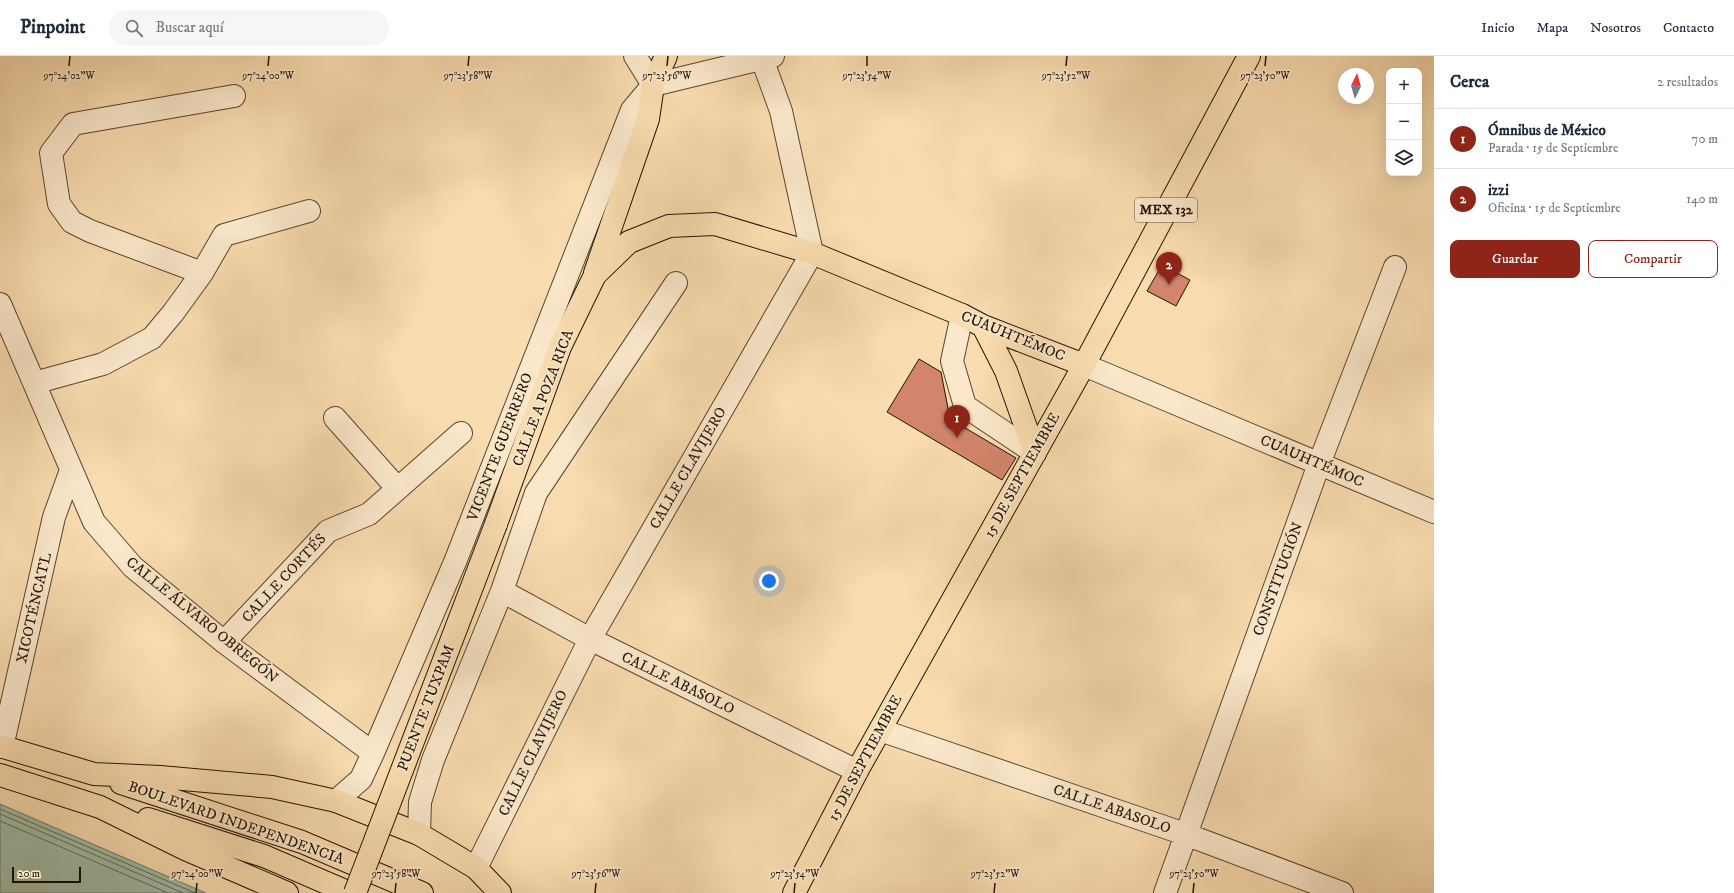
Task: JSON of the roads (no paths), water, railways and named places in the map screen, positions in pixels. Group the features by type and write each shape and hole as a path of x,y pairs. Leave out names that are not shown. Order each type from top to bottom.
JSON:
{"main road":[{"path":"595,275 648,119 653,85 666,56"},
{"name":"15 DE SEPTIEMBRE","path":"794,893 857,771 1084,365 1249,56"},
{"name":"CUAUHTÉMOC","path":"595,275 629,242 669,226 715,224 812,253 962,315 982,326 1084,365"},
{"name":"CALLE A POZA RICA","path":"496,524 560,347 595,275"},
{"path":"982,326 1006,371 1034,453"},
{"name":"PUENTE TUXPAM","path":"355,893 496,524"},
{"name":"BOULEVARD INDEPENDENCIA","path":"1,747 94,774 302,842 422,893"},
{"name":"BOULEVARD INDEPENDENCIA","path":"94,774 160,777 272,787 336,801 419,834 476,868 500,893"},
{"name":"BOULEVARD INDEPENDENCIA","path":"0,775 100,807 157,821 264,856 350,893"},
{"name":"BOULEVARD INDEPENDENCIA","path":"100,807 185,849 287,893"}],"street":[{"path":"635,56 653,85 765,57 781,111 812,253"},
{"name":"VICENTE GUERRERO","path":"336,801 361,779 373,753 455,562 632,110 653,85"},
{"path":"202,273 90,231 72,222 59,204 51,153 73,124 234,96"},
{"path":"34,383 103,364 152,338 173,313 202,273 224,235 309,211"},
{"name":"CALLE CLAVIJERO","path":"476,868 590,639 812,253"},
{"name":"CONSTITUCIÓN","path":"1165,893 1319,464 1395,267"},
{"path":"419,834 420,802 433,760 502,591 536,493 676,283"},
{"name":"CALLE ÁLVARO OBREGÓN","path":"0,304 94,522 132,567 224,642 373,753"},
{"path":"962,315 952,361 965,406 1034,453"},
{"name":"CUAUHTÉMOC","path":"1084,365 1434,512"},
{"path":"335,418 397,488"},
{"name":"CALLE CORTÉS","path":"224,642 328,531 369,514 461,433"},
{"name":"XICOTÉNCATL","path":"1,747 54,517 71,470"},
{"name":"CALLE ABASOLO","path":"502,591 590,639 857,771"},
{"name":"CALLE ABASOLO","path":"880,730 1185,834 1342,893"}],"water":[{"path":"0,804 206,893 0,893"}],"place":[{"name":"izzi","path":"1169,285"},
{"name":"Ómnibus de México","path":"957,438"}]}
